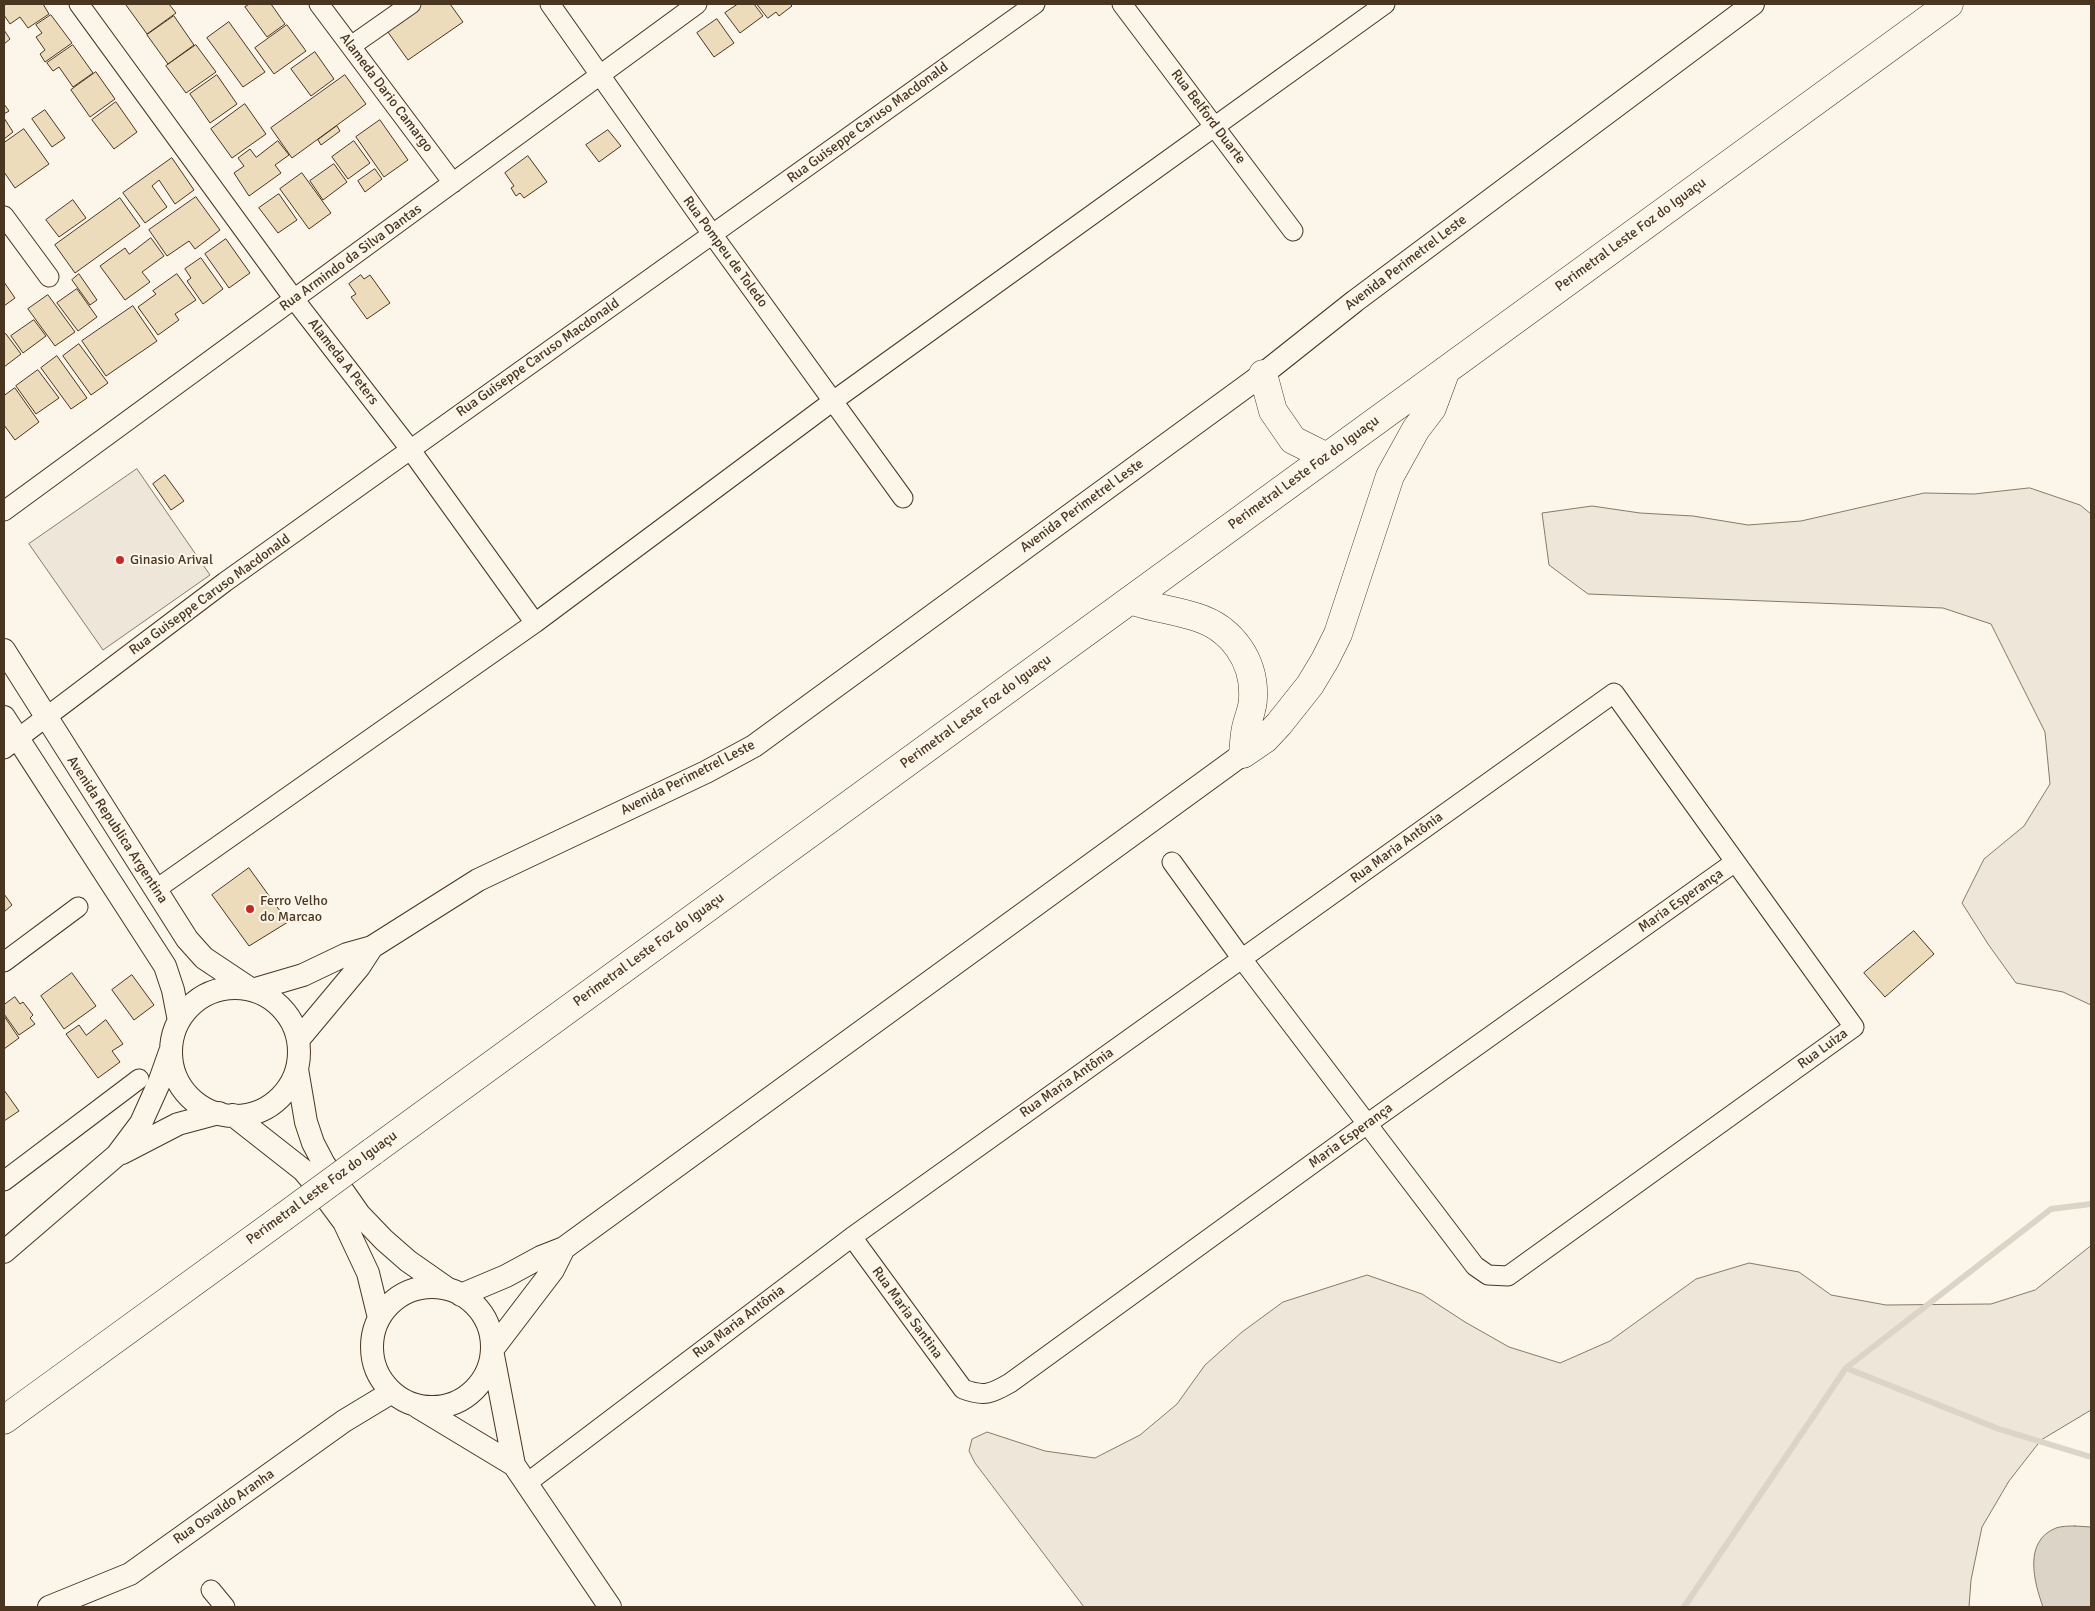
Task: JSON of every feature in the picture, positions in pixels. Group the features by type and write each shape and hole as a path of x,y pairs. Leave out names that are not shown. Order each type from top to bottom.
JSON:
{"highway":[{"name":"Perimetral Leste Foz do Iguaçu","path":"4,1420 1949,4"},
{"path":"1243,754 1264,739 1279,724 1310,685 1325,660 1338,634 1390,476 1416,429 1432,408 1446,370"},
{"path":"1263,374 1273,411 1293,440 1327,456"},
{"path":"1130,600 1152,608 1196,616 1231,638 1240,649 1246,661 1253,687 1253,701 1246,727 1243,754"}],"street":[{"name":"Alameda A Peters","path":"79,4 294,300 410,449 535,623"},
{"name":"Alameda Dario Camargo","path":"319,4 453,183"},
{"path":"351,46 411,4"},
{"name":"Rua Armindo da Silva Dantas","path":"4,510 697,4"},
{"name":"Rua Guiseppe Caruso Macdonald","path":"11,744 225,582 1035,4"},
{"name":"Rua Belford Duarte","path":"1122,4 1293,231"},
{"path":"155,890 535,623 833,401 1385,4"},
{"name":"Avenida Perimetrel Leste","path":"252,990 304,975 347,954 372,948 478,880 706,772 754,746 1263,374 1363,295 1753,4"},
{"name":"Rua Pompeu de Toledo","path":"555,6 712,234 903,498"},
{"path":"4,216 48,277"},
{"name":"Avenida Republica Argentina","path":"4,650 187,939 204,958 252,990"},
{"name":"Rua Luiza","path":"1367,1124 1474,1266 1488,1275 1508,1276 1854,1027 1614,693"},
{"name":"Rua Maria Antônia","path":"527,1483 852,1237 1614,693"},
{"path":"4,717 11,744 165,966 174,990 179,1021"},
{"path":"608,1607 514,1465 415,1405 403,1400 383,1382 372,1357 374,1330 379,1318 387,1307 409,1291 422,1288 454,1292 506,1276 541,1257 564,1248 1243,754"},
{"path":"1172,862 1242,959 1367,1124"},
{"name":"Maria Esperança","path":"963,1388 975,1393 991,1394 1010,1383 1367,1124 1736,862"},
{"path":"4,962 78,907"},
{"name":"Avenida Perimetrel Leste","path":"298,1040 359,967 372,948"},
{"path":"4,1252 117,1156 178,1124 226,1114 247,1115 273,1104 284,1094 292,1082 297,1069 299,1055 298,1040 294,1026 287,1014 265,995 252,990 238,988 210,992 197,1000 179,1021 173,1034 171,1049 160,1083 141,1123 117,1156"},
{"path":"171,1049 176,1077 184,1089 199,1104 226,1114 304,1170 324,1195 344,1222 368,1273 379,1318"},
{"path":"297,1069 306,1122 313,1143 324,1164 359,1214 408,1261 472,1302 481,1312 491,1337 514,1465"},
{"path":"4,1181 139,1079"},
{"name":"Rua Maria Santina","path":"852,1237 963,1388"},
{"path":"415,1405 442,1406 455,1403 467,1396 485,1376 490,1364 492,1350 553,1270 564,1248"},
{"name":"Rua Osvaldo Aranha","path":"48,1607 130,1574 344,1421 392,1392"},
{"path":"211,1590 224,1607"}],"shaded area":[{"name":"Ginasio Arival","path":"137,469 210,575 103,650 29,544"},
{"path":"2030,488 2080,505 2091,514 2091,1005 2063,992 2016,983 1962,903 1984,859 2024,826 2050,784 2045,732 1991,624 1943,608 1588,594 1549,565 1542,513 1592,506 1640,513 1693,516 1748,525 1801,521 1924,493 1974,494"},
{"path":"2091,1246 2091,1410 2041,1440 2009,1481 1982,1527 1971,1580 1969,1607 1084,1607 975,1463 969,1451 972,1439 987,1432 1045,1451 1095,1458 1140,1435 1177,1404 1205,1365 1242,1332 1283,1302 1367,1275 1422,1294 1465,1322 1509,1347 1560,1363 1610,1341 1696,1279 1749,1263 1799,1272 1831,1295 1886,1305 1991,1304 2035,1290"},
{"path":"2063,1526 2091,1527 2091,1607 2043,1607 2034,1574 2035,1552 2039,1542 2046,1534"}],"building":[{"path":"7,4 43,4 49,14 28,28 20,17 10,24 4,15 4,6"},
{"path":"169,4 176,13 147,34 126,5"},
{"path":"250,4 271,4 285,24 267,37 245,7"},
{"path":"421,4 450,4 463,22 408,60 385,28"},
{"path":"738,4 754,4 763,16 740,33 725,13"},
{"path":"757,4 790,4 792,6 779,16 776,12 768,18"},
{"path":"51,15 72,43 45,62 40,54 45,50 36,37 42,33 36,25"},
{"path":"174,16 194,45 168,64 147,35"},
{"path":"717,19 734,43 714,57 697,33"},
{"path":"229,22 265,72 243,87 207,38"},
{"path":"287,25 306,51 274,74 255,48"},
{"path":"4,30 10,39 4,44"},
{"path":"73,45 93,73 73,87 59,67 53,71 47,63"},
{"path":"196,45 216,72 186,93 166,66"},
{"path":"315,52 334,79 311,96 291,69"},
{"path":"96,72 115,99 90,117 71,90"},
{"path":"217,75 237,104 210,123 190,94"},
{"path":"345,75 366,104 292,158 271,128"},
{"path":"116,102 137,132 114,149 92,120"},
{"path":"4,104 9,111 4,114"},
{"path":"245,104 266,134 232,158 211,129"},
{"path":"45,110 65,138 52,147 32,119"},
{"path":"4,118 13,132 4,139"},
{"path":"380,120 408,160 384,177 356,137"},
{"path":"337,126 340,131 321,145 318,140"},
{"path":"24,129 49,164 15,188 4,172 4,143"},
{"path":"608,130 621,146 599,162 586,145"},
{"path":"278,141 289,155 275,165 281,173 249,196 234,173 244,166 238,158 250,149 256,157"},
{"path":"354,141 370,163 348,179 332,157"},
{"path":"528,156 547,182 524,198 520,193 516,196 511,188 514,186 505,173"},
{"path":"172,158 194,190 175,204 159,180 152,186 167,207 145,223 123,193"},
{"path":"334,164 347,182 323,200 310,181"},
{"path":"375,169 382,179 365,192 358,181"},
{"path":"302,173 331,213 309,229 280,189"},
{"path":"279,194 297,220 278,233 259,208"},
{"path":"196,197 220,230 195,249 189,241 167,256 149,230"},
{"path":"120,198 140,226 75,273 55,245"},
{"path":"73,200 86,218 59,237 46,220"},
{"path":"151,238 164,256 142,272 150,282 125,300 100,266 125,248 129,254"},
{"path":"226,239 250,273 229,288 205,254"},
{"path":"201,258 223,289 203,304 187,281 191,278 185,269"},
{"path":"79,274 97,300 90,305 72,280"},
{"path":"177,274 196,300 175,314 179,320 158,335 138,307 156,294 153,291"},
{"path":"361,275 364,279 370,275 390,303 367,319 351,297 356,294 349,284"},
{"path":"4,282 15,298 4,306"},
{"path":"77,289 97,317 78,331 57,303"},
{"path":"48,295 75,332 55,346 28,309"},
{"path":"133,306 157,341 106,376 82,341"},
{"path":"34,320 46,336 23,353 11,336"},
{"path":"6,334 21,354 4,367 4,335"},
{"path":"79,344 108,383 91,395 63,356"},
{"path":"57,356 87,398 71,409 41,368"},
{"path":"38,370 59,398 36,414 16,386"},
{"path":"15,388 39,422 15,440 4,425 4,396"},
{"path":"165,475 184,501 171,510 153,484"},
{"name":"Ferro Velho do Marcao","path":"249,868 288,922 249,946 212,895"},
{"path":"4,894 12,905 4,912"},
{"path":"1914,931 1934,954 1885,997 1864,973"},
{"path":"72,973 96,1006 64,1029 41,996"},
{"path":"132,975 154,1005 134,1020 112,990"},
{"path":"15,997 20,1004 23,1002 33,1015 30,1018 35,1024 19,1035 4,1014 4,1005"},
{"path":"4,1016 19,1038 4,1049"},
{"path":"106,1020 123,1044 112,1051 120,1062 98,1078 66,1034 79,1025 86,1035"},
{"path":"4,1090 19,1111 4,1121"}],"waterway":[{"path":"1684,1607 1846,1368 2051,1209 2091,1204"},
{"path":"1846,1368 1999,1429 2091,1457"}],"place":[{"name":"Ginasio Arival","path":"120,560"},
{"name":"Ferro Velho do Marcao","path":"250,909"}]}
